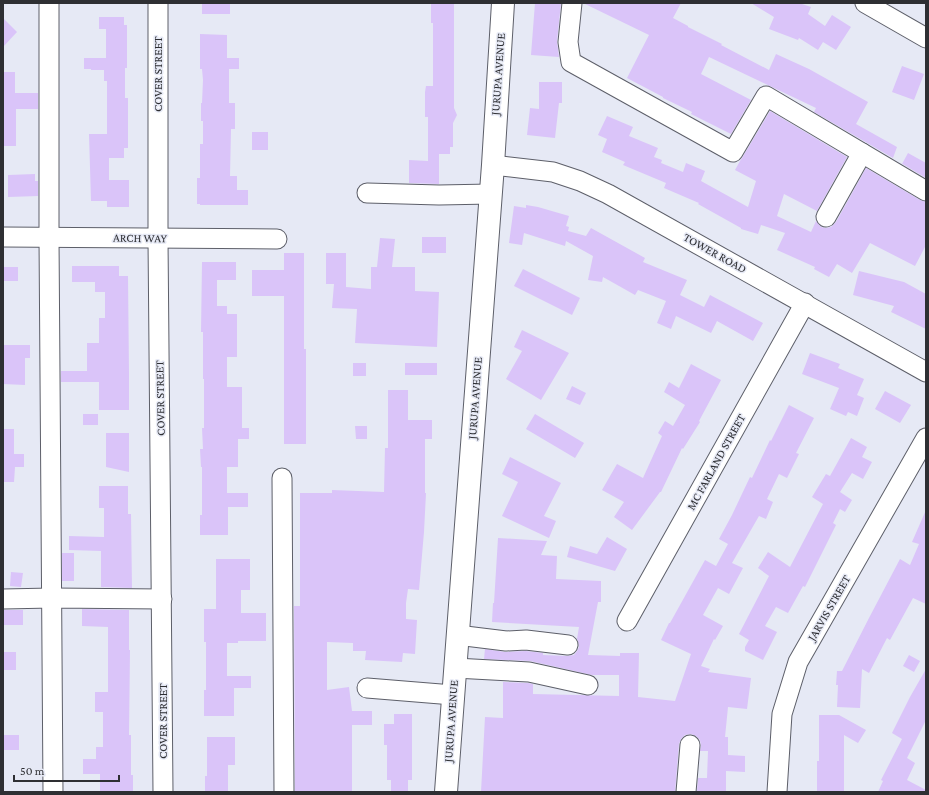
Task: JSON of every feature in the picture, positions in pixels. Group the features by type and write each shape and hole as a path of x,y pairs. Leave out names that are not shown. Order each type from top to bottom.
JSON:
{"main road":[{"name":"JURUPA AVENUE","path":"446,792 491,194 503,3"}],"street":[{"path":"49,3 49,237 54,792"},
{"name":"COVER STREET","path":"158,3 158,239 163,792"},
{"path":"572,3 568,42 571,62 733,152 766,96 926,191"},
{"path":"865,3 926,38"},
{"path":"826,217 862,153"},
{"name":"TOWER ROAD","path":"493,165 553,172 580,181 608,194 926,372"},
{"path":"367,193 439,195 491,194"},
{"name":"ARCH WAY","path":"3,237 277,239"},
{"name":"MC FARLAND STREET","path":"627,621 805,303"},
{"name":"JARVIS STREET","path":"777,792 782,714 798,662 926,438"},
{"path":"282,478 284,792"},
{"path":"3,599 52,598 162,600"},
{"path":"457,636 506,641 526,640 568,645"},
{"path":"455,668 529,672 588,685"},
{"path":"367,688 453,695"},
{"path":"686,792 690,745"}],"building":[{"path":"202,3 230,3 230,14 202,14"},
{"path":"431,3 454,3 454,108 457,115 453,123 453,147 450,147 450,154 439,154 439,184 409,183 409,160 428,161 428,117 425,117 425,92 426,86 433,86 433,23 431,23"},
{"path":"535,3 561,3 557,41 559,57 531,55"},
{"path":"583,3 681,3 673,18 722,44 721,45 769,70 776,54 809,69 868,102 856,124 897,147 893,158 814,112 816,108 709,57 701,74 751,100 731,134 691,114 692,112 627,78 649,35"},
{"path":"751,3 799,3 811,7 808,14 825,26 832,15 851,27 836,50 823,42 818,50 799,38 798,40 769,29 774,17"},
{"path":"99,17 124,17 124,25 127,25 125,98 128,98 128,148 124,148 124,158 109,158 109,180 129,180 129,207 107,207 107,201 91,201 89,134 107,134 107,81 104,81 104,70 84,69 84,58 106,58 106,29 99,29"},
{"path":"3,18 17,32 3,47"},
{"path":"200,34 227,35 227,58 239,58 239,69 229,69 229,103 235,103 235,129 231,129 230,176 237,176 237,190 248,190 248,205 197,204 197,178 200,178 200,144 203,144 201,103 203,80 202,69 200,69"},
{"path":"902,66 924,74 914,100 892,92"},
{"path":"3,72 15,72 15,93 38,93 38,109 16,109 16,146 3,146"},
{"path":"539,82 562,82 562,103 559,103 555,138 527,135 530,108 539,109"},
{"path":"770,111 847,157 817,211 784,194 777,216 811,232 816,221 821,227 831,227 836,222 866,168 920,200 926,202 926,245 915,266 870,243 852,273 837,264 829,277 814,269 815,267 777,250 785,233 761,225 758,234 741,229 698,204 699,203 664,188 666,183 623,165 625,162 602,152 607,139 598,135 607,116 633,127 629,136 658,148 654,157 662,160 661,163 683,172 686,163 705,171 701,181 748,207 756,181 735,170"},
{"path":"252,132 268,132 268,150 252,150"},
{"path":"908,153 926,163 926,178 902,164"},
{"path":"35,174 35,181 38,181 38,196 8,197 8,175"},
{"path":"526,205 569,216 566,226 569,227 568,231 586,236 591,228 645,258 643,262 687,280 680,295 704,307 710,295 763,323 753,341 717,321 711,333 676,316 671,329 657,323 666,301 638,290 635,295 603,277 602,282 588,280 593,256 566,241 565,246 524,233 522,245 509,243 514,206 526,208"},
{"path":"422,237 446,237 446,253 422,253"},
{"path":"380,238 395,239 392,267 415,267 415,291 439,292 437,347 355,343 357,309 332,308 334,284 326,284 326,253 346,253 346,287 371,289 371,267 377,267"},
{"path":"284,253 304,253 306,444 284,444 284,296 252,296 252,270 284,270"},
{"path":"202,262 236,262 236,280 217,280 217,306 227,306 227,314 237,314 237,357 227,357 227,387 242,387 242,428 249,428 249,439 238,439 238,467 227,467 227,493 248,493 248,507 228,507 228,535 200,535 200,515 202,515 202,467 200,449 203,449 202,428 204,428 203,332 201,332"},
{"path":"72,266 119,266 119,276 128,276 129,410 99,410 99,382 61,382 61,371 87,371 87,343 99,343 99,318 105,318 105,292 95,292 95,282 72,282"},
{"path":"3,267 18,267 18,281 3,281"},
{"path":"523,269 580,298 572,315 514,286"},
{"path":"859,271 904,282 926,294 926,329 891,312 894,306 853,295"},
{"path":"522,330 569,353 541,400 506,379 522,351 514,347"},
{"path":"3,345 30,345 30,358 25,358 25,385 3,384"},
{"path":"810,353 840,364 838,368 864,379 857,395 864,398 857,416 848,412 846,416 830,409 839,388 802,374"},
{"path":"353,363 366,363 366,376 353,376"},
{"path":"405,363 437,363 437,375 405,375"},
{"path":"691,364 721,380 699,421 700,422 683,449 682,448 661,492 632,530 614,517 624,502 602,490 617,464 643,478 662,436 658,433 665,421 673,426 685,405 664,392 669,382 679,388"},
{"path":"572,386 586,393 580,405 566,399"},
{"path":"388,390 408,390 408,420 432,420 432,439 425,439 426,493 419,590 408,589 406,603 406,619 417,620 415,654 403,653 402,662 365,660 366,651 353,651 353,643 327,642 327,690 349,687 352,711 372,711 372,725 352,725 352,792 295,792 294,606 300,606 300,493 332,493 332,490 384,492 385,448 388,448"},
{"path":"885,391 911,405 900,423 875,409"},
{"path":"789,405 814,418 796,453 799,454 787,478 779,474 767,499 773,502 766,519 759,516 732,563 743,568 729,594 718,588 703,615 723,626 715,640 714,639 701,666 710,669 708,672 751,678 747,709 728,707 725,737 728,737 728,755 745,756 745,772 726,771 726,791 697,791 698,778 707,778 708,751 700,751 700,740 691,734 685,735 679,744 675,792 481,792 485,717 503,718 503,682 533,684 533,694 619,696 619,675 592,675 530,661 484,659 485,649 505,652 526,651 543,653 543,655 567,656 574,655 579,647 577,639 579,627 492,622 498,538 547,541 541,555 557,556 556,579 601,581 601,602 598,602 588,655 620,656 620,653 639,653 638,697 675,701 691,654 661,640 705,560 716,566 728,544 719,539 750,477 752,478"},
{"path":"83,414 98,414 98,425 83,425"},
{"path":"535,414 584,443 575,458 526,429"},
{"path":"355,426 367,426 367,439 356,439"},
{"path":"3,429 14,429 14,454 24,454 24,467 15,467 14,482 3,482"},
{"path":"106,433 129,433 129,472 106,467"},
{"path":"851,438 867,447 862,457 872,462 863,479 852,473 840,492 852,500 845,512 840,509 833,523 836,525 805,587 803,586 788,613 776,607 765,626 777,632 763,660 745,651 745,647 749,640 739,634 769,576 758,568 768,552 790,567 823,504 812,497 826,474 830,476"},
{"path":"510,457 561,483 544,516 556,521 549,538 502,516 518,482 502,474"},
{"path":"99,486 128,486 128,514 131,514 132,588 101,587 101,551 69,550 69,536 104,537 104,508 99,508"},
{"path":"926,510 926,604 913,598 890,640 887,638 869,673 862,669 860,708 837,707 837,671 842,671 900,559 910,565 919,544 912,542"},
{"path":"607,537 627,549 615,571 567,557 570,546 597,554"},
{"path":"62,553 74,553 74,581 62,581"},
{"path":"216,559 250,559 250,590 241,590 241,613 266,613 266,641 238,641 238,643 227,643 227,676 251,676 251,688 234,688 234,716 204,716 204,690 206,690 206,642 204,642 204,609 216,609"},
{"path":"11,572 23,573 21,587 10,586"},
{"path":"82,609 129,610 129,735 131,735 131,775 133,775 133,792 100,792 100,774 83,774 83,759 96,759 96,747 103,747 103,712 95,712 95,692 108,692 108,627 82,626"},
{"path":"3,610 23,610 23,625 3,625"},
{"path":"3,652 16,652 16,670 3,670"},
{"path":"909,655 920,661 914,672 903,666"},
{"path":"926,669 926,720 907,758 915,763 907,780 926,790 926,792 878,792 883,781 881,780 902,739 892,733"},
{"path":"394,714 412,714 412,780 408,780 408,792 391,792 391,780 387,780 387,745 384,745 384,724 394,724"},
{"path":"819,715 839,715 866,730 858,743 844,735 844,791 817,791 817,761 819,761"},
{"path":"3,735 19,735 19,750 3,750"},
{"path":"207,737 235,737 235,765 228,765 228,792 205,792 205,776 207,776"}]}
